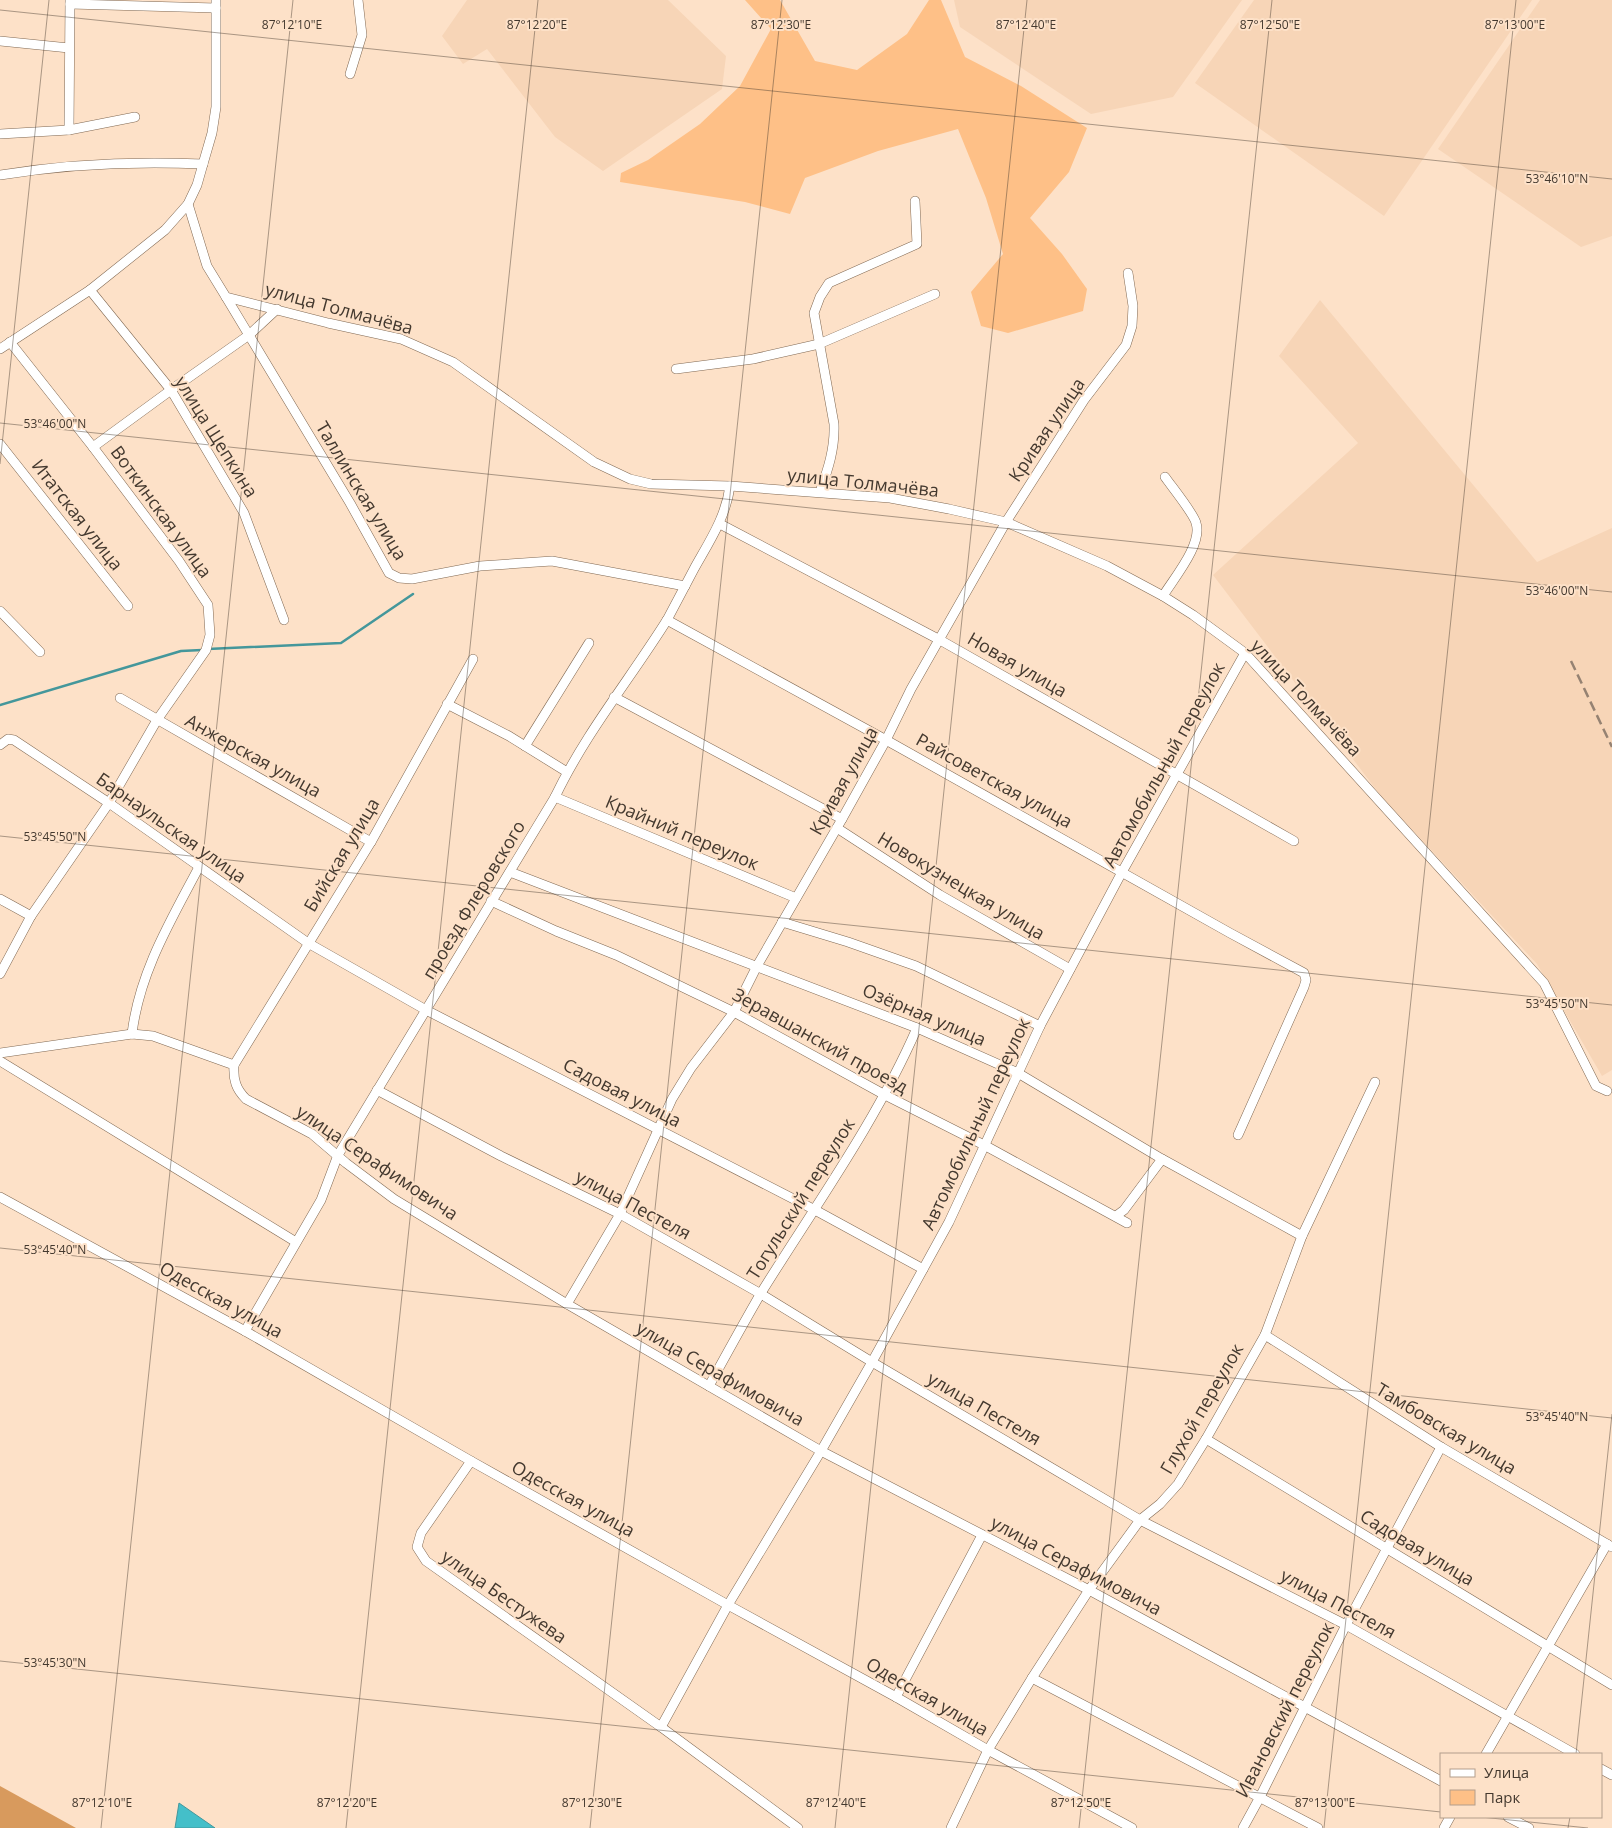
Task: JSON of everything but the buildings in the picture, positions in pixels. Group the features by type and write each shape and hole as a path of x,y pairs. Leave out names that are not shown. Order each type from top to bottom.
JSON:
{"street":[{"path":"350,74 362,34 358,0"},
{"path":"0,349 90,290 165,230 188,204 197,185 212,133 216,107 216,4 70,2 69,130"},
{"path":"0,41 69,48"},
{"path":"0,134 69,130 135,117"},
{"path":"0,175 30,170 123,163 203,164"},
{"path":"820,492 831,459 834,424 814,313 820,297 829,283 917,244 915,201"},
{"path":"188,204 207,266 226,297"},
{"name":"Кривая улица","path":"567,1304 620,1214 672,1100 691,1068 734,1012 757,966 840,824 886,740 911,689 1006,522 1084,400 1126,345 1132,326 1133,306 1128,273"},
{"name":"улица Щепкина","path":"90,290 170,390 244,513 284,620"},
{"path":"676,369 753,359 819,344 935,294"},
{"name":"улица Толмачёва","path":"226,297 400,339 453,362 594,462 630,480 651,484 730,486 890,498 949,509 1006,522 1107,566 1163,596 1193,615 1245,653 1544,983 1596,1086 1607,1091"},
{"name":"Таллинская улица","path":"226,297 350,503 389,572 399,578 412,579 480,566 552,560 685,586"},
{"path":"93,447 249,335 277,309"},
{"name":"Воткинская улица","path":"0,974 31,916 109,803 157,720 207,647 208,604 93,447 10,342"},
{"name":"Итатская улица","path":"0,444 128,606"},
{"path":"1163,596 1193,548 1196,536 1196,522 1166,477"},
{"name":"проезд Флеровского","path":"245,1331 321,1200 338,1155 555,797 567,772 614,697 666,620 720,524 727,506 730,486"},
{"name":"Новая улица","path":"720,524 940,640 1294,841"},
{"path":"0,611 40,652"},
{"name":"Райсоветская улица","path":"666,620 886,740 1304,973 1306,980 1304,987 1238,1135"},
{"path":"525,746 589,643"},
{"name":"Автомобильный переулок","path":"728,1605 821,1451 923,1269 948,1222 1040,1026 1122,872 1245,653"},
{"name":"Бийская улица","path":"234,1065 371,842 473,658"},
{"name":"Новокузнецкая улица","path":"614,697 840,824 940,895 1070,969"},
{"name":"Анжерская улица","path":"120,698 371,842"},
{"path":"447,704 525,746 567,772"},
{"name":"Барнаульская улица","path":"0,746 8,739 14,740 109,803 308,943"},
{"name":"Крайний переулок","path":"555,797 796,898"},
{"path":"132,1034 134,1012 140,990 165,932 199,867"},
{"name":"Озёрная улица","path":"510,872 917,1028 1018,1072 1162,1159 1302,1236"},
{"path":"0,899 31,916"},
{"name":"Зеравшанский проезд","path":"491,901 616,956 734,1012 884,1095 984,1145 1127,1223"},
{"path":"782,922 848,942 916,966 1040,1026"},
{"name":"Садовая улица","path":"308,943 426,1010 815,1210 923,1269"},
{"name":"Тогульский переулок","path":"709,1386 760,1294 815,1210 884,1095 904,1059 917,1028"},
{"path":"0,1053 132,1034 153,1036 234,1065"},
{"path":"0,1061 296,1242"},
{"name":"улица Серафимовича","path":"234,1065 233,1076 235,1084 239,1092 246,1099 312,1134 346,1164 394,1199 567,1304 821,1451 1089,1590 1440,1780"},
{"name":"Глухой переулок","path":"952,1828 988,1750 1089,1590 1140,1520 1160,1504 1178,1484 1206,1439 1265,1335 1302,1236 1376,1082"},
{"name":"улица Пестеля","path":"377,1090 501,1156 620,1214 760,1294 1140,1520 1346,1624 1573,1753"},
{"path":"1116,1216 1124,1210 1162,1159"},
{"name":"Одесская улица","path":"0,1197 245,1331 728,1605 1132,1828"},
{"name":"Тамбовская улица","path":"1265,1335 1441,1447 1610,1545"},
{"name":"Садовая улица","path":"1206,1439 1612,1685"},
{"name":"Ивановский переулок","path":"1243,1828 1346,1624 1441,1447"},
{"name":"улица Бестужева","path":"471,1460 421,1534 417,1547 426,1561 661,1727 798,1828"},
{"path":"896,1697 982,1535"},
{"path":"1487,1753 1547,1647 1610,1545"},
{"path":"661,1727 728,1605"},
{"path":"1032,1678 1318,1828"},
{"path":"1510,1818 1530,1828"}],"shaded area":[{"path":"467,0 668,0 726,56 722,89 603,171 555,137 487,49 463,64 442,36"},
{"path":"954,0 1242,0 1173,97 1091,114 960,27"},
{"path":"1254,0 1532,0 1384,216 1195,83"},
{"path":"1540,0 1612,0 1612,236 1581,247 1438,149"},
{"path":"1320,300 1537,562 1612,528 1612,1070 1602,1076 1537,964 1381,796 1213,575 1358,443 1279,356"},
{"path":"0,1786 76,1828 0,1828"}],"green space":[{"path":"745,0 780,0 815,61 857,70 907,34 929,0 941,0 965,57 1021,86 1087,128 1069,172 1030,218 1062,254 1087,289 1083,311 1008,333 981,326 971,292 1003,254 986,198 958,129 878,151 805,178 790,214 745,202 620,182 621,173 648,160 700,124 740,86 771,29"}],"water":[{"path":"179,1803 215,1828 175,1828"}],"waterway":[{"path":"208,649 341,643 413,594"},
{"path":"0,705 181,651 202,650"}],"railway":[{"path":"1571,661 1612,747"}]}
